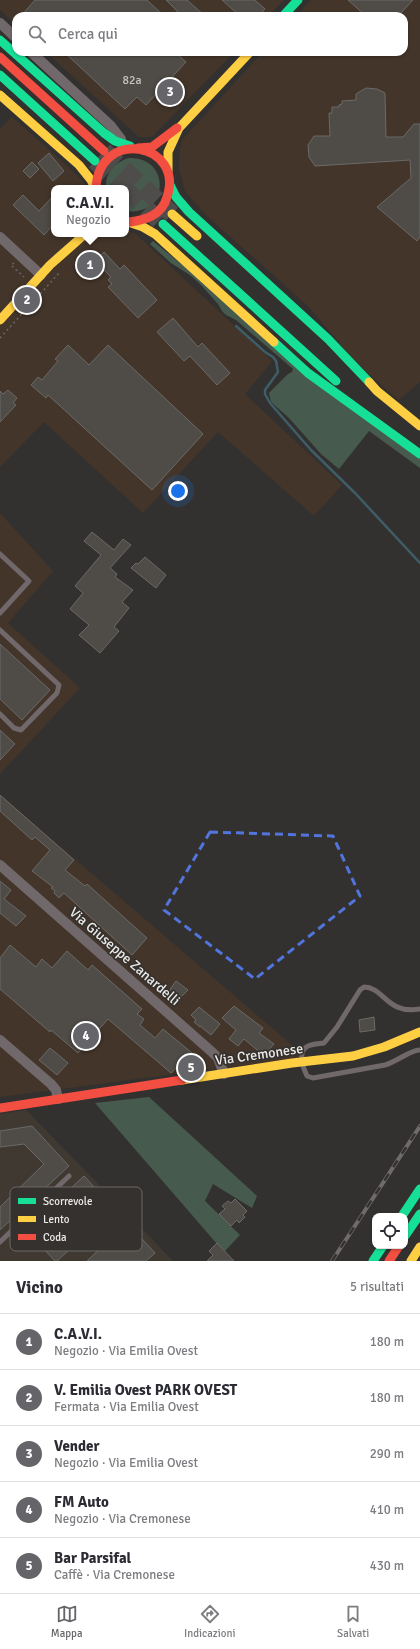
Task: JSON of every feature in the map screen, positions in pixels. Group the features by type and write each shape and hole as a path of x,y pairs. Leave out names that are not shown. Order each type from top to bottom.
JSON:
{"main road":[{"path":"285,12 289,6 298,0"},
{"path":"0,40 12,51"},
{"path":"18,56 104,133 115,141 150,152 159,158 168,173"},
{"path":"96,185 98,175 106,160 121,150 134,147 152,147 182,125 246,56"},
{"path":"0,57 104,151"},
{"path":"0,75 95,161"},
{"path":"0,95 82,167 94,185"},
{"path":"129,222 145,220 160,211 169,196 170,185 167,162 168,152 182,125"},
{"path":"170,185 176,197 184,207 328,339 377,391 420,426"},
{"path":"172,214 206,244"},
{"path":"129,223 143,227 155,234 308,373 420,454"},
{"path":"163,224 348,392 388,425 420,448"},
{"path":"0,320 50,265 72,237"},
{"path":"50,265 82,237"},
{"path":"347,372 384,405 420,432"},
{"name":"Via Cremonese","path":"1,1107 58,1100 303,1062 342,1058 384,1048 420,1032"},
{"path":"404,1213 420,1189"},
{"path":"408,1232 420,1214"},
{"path":"411,1261 420,1247"},
{"path":"373,1261 381,1249"},
{"path":"389,1261 397,1249"},
{"path":"417,1261 420,1256"}],"street":[{"path":"0,23 12,34"},
{"path":"35,56 111,126 122,141 134,147"},
{"path":"0,237 41,275"},
{"name":"Via Giuseppe Zanardelli","path":"0,865 212,1052 218,1058 224,1074"},
{"path":"0,1040 51,1084 56,1090 58,1100"}],"lane":[{"path":"0,554 29,581 0,613"},
{"path":"0,630 59,685 57,693 21,730 14,728 0,714"},
{"path":"419,1050 385,1065 313,1078 307,1076 302,1052 305,1048 324,1043 337,1027 362,988 370,988 397,1008 410,1010 420,1009"},
{"path":"58,1187 69,1176"},
{"path":"0,1242 10,1232"}],"path":[{"path":"21,256 11,265 25,279"}],"highlighted area":[{"path":"210,832 333,836 360,896 255,979 164,910"}],"shaded area":[{"path":"0,0 284,0 272,12 12,12 12,21 0,10"},
{"path":"311,0 420,0 420,382 399,400 357,364 309,307 206,215 185,191 179,168 182,140 259,56 408,56 408,12 300,12"},
{"path":"50,56 230,56 152,137 139,137"},
{"path":"12,117 84,182 85,185 51,185 51,237 129,237 129,230 136,234 272,361 245,394 342,485 314,516 218,432 143,513 44,422 0,467 0,129"},
{"path":"0,513 53,571 8,623 80,688 0,774"},
{"path":"0,795 306,1057 0,1097"},
{"path":"26,1110 101,1187 10,1187 10,1251 142,1251 142,1229 173,1261 0,1261 0,1114"}],"green space":[{"path":"129,158 143,160 153,167 158,176 160,186 157,197 151,205 140,210 129,211 129,185 106,185 109,173 115,165"},
{"path":"153,241 420,459 420,468 369,431 339,469 321,454 289,418 271,402 269,393 288,374 292,372 293,369 236,320 226,315 201,285 190,275 171,263 150,244"},
{"path":"149,1097 257,1196 252,1208 213,1184 205,1201 240,1235 224,1252 95,1103"}],"building":[{"path":"35,0 147,0 160,12 24,12"},
{"path":"166,0 187,0 200,12 178,12"},
{"path":"222,0 255,0 265,9 262,12 236,12"},
{"path":"348,0 413,0 402,12 362,12"},
{"path":"68,56 179,56 186,62 146,105 137,97 125,109"},
{"path":"366,88 377,89 385,93 386,137 403,137 414,124 420,124 420,237 417,241 377,207 411,178 410,160 315,166 309,157 308,145 314,136 330,136 329,113 332,113 332,107 339,107 339,105 342,104 342,101 356,100 356,94"},
{"path":"49,153 64,171 53,181 38,163"},
{"path":"32,162 39,169 30,178 23,171"},
{"path":"23,195 39,211 51,198 51,227 44,235 13,205"},
{"path":"104,252 120,269 124,265 157,300 138,318 108,287 112,284 108,280 111,277 95,261"},
{"path":"173,318 198,347 202,343 230,373 217,385 190,356 184,361 157,332"},
{"path":"68,345 89,365 108,345 203,434 152,490 48,395 46,398 31,385 38,377 42,380 58,361 55,359"},
{"path":"8,390 17,398 13,403 16,405 0,422 0,391 3,394"},
{"path":"92,532 114,550 123,539 131,545 110,568 117,574 115,577 133,590 122,602 129,608 114,627 119,631 100,653 79,635 89,625 70,609 83,593 75,586 101,555 84,541"},
{"path":"145,557 166,575 156,588 131,568"},
{"path":"0,644 50,690 22,720 0,699"},
{"path":"0,730 15,744 0,760"},
{"path":"0,795 74,860 65,870 85,886 87,884 147,938 132,955 64,893 59,898 54,893 55,891 51,888 53,887 32,871 50,850 35,837 32,840 0,811"},
{"path":"0,881 11,890 4,899 26,916 16,926 0,913"},
{"path":"10,945 36,967 42,959 52,968 67,951 88,970 92,965 142,1009 137,1014 144,1019 140,1025 155,1038 163,1029 197,1057 188,1069 176,1068 171,1073 108,1019 78,1053 51,1030 50,1032 0,989 0,958"},
{"path":"176,981 188,990 175,1003 166,995"},
{"path":"234,1006 263,1028 259,1033 274,1044 266,1053 264,1051 262,1054 244,1039 238,1046 229,1039 236,1030 222,1018"},
{"path":"199,1007 220,1024 211,1035 194,1022 196,1020 191,1015"},
{"path":"374,1017 375,1030 360,1032 359,1020"},
{"path":"50,1048 68,1063 57,1075 39,1060"},
{"path":"32,1126 69,1166 46,1187 20,1187 44,1164 24,1144 0,1147 0,1131"},
{"path":"84,1176 94,1187 72,1187"},
{"path":"10,1197 10,1221 0,1230 0,1207"},
{"path":"235,1199 247,1211 243,1215 245,1217 239,1223 237,1220 231,1226 219,1214 225,1209 222,1206 228,1201 231,1203"},
{"path":"142,1239 155,1253 146,1261 87,1261 98,1251 142,1251"},
{"path":"217,1243 234,1261 207,1261 213,1255 209,1251"},
{"path":"46,1251 68,1251 57,1261 55,1261"}],"waterway":[{"path":"236,326 276,361 278,372 265,390 265,394 270,403 311,450 355,493 420,563"}],"tunnel":[{"path":"104,151 172,214"},
{"path":"95,161 121,185"},
{"path":"129,193 163,224"}],"railway":[{"path":"332,1261 420,1126"}],"traffic: fast":[{"path":"287,12 298,0"},
{"path":"0,40 12,51"},
{"path":"18,56 104,133 115,141 130,146"},
{"path":"0,75 95,161"},
{"path":"170,185 176,197 189,212 328,339 369,382"},
{"path":"163,224 336,381"},
{"path":"274,342 308,373 420,454"},
{"path":"404,1213 420,1189"},
{"path":"408,1232 420,1214"},
{"path":"373,1261 381,1249"}],"traffic: slow":[{"path":"168,171 168,152 179,128 246,56"},
{"path":"0,95 79,165 94,185"},
{"path":"172,214 197,236"},
{"path":"129,222 143,227 155,234 274,342"},
{"path":"0,320 50,265 82,237"},
{"path":"369,382 377,391 420,426"},
{"path":"182,1080 292,1063 353,1056 384,1047 420,1032"},
{"path":"411,1261 420,1247"}],"traffic: jam":[{"path":"0,57 104,151"},
{"path":"138,148 152,147 177,128"},
{"path":"97,185 101,169 111,156 125,150 139,149 153,154 164,164 169,179 165,203 152,216 129,222"},
{"path":"0,1108 182,1080"},
{"path":"389,1261 397,1249"}],"place":[{"name":"Vender","path":"170,92"},
{"name":"C.A.V.I.","path":"90,265"},
{"name":"V. Emilia Ovest PARK OVEST","path":"27,300"},
{"name":"FM Auto","path":"86,1036"},
{"name":"Bar Parsifal","path":"191,1068"}]}
